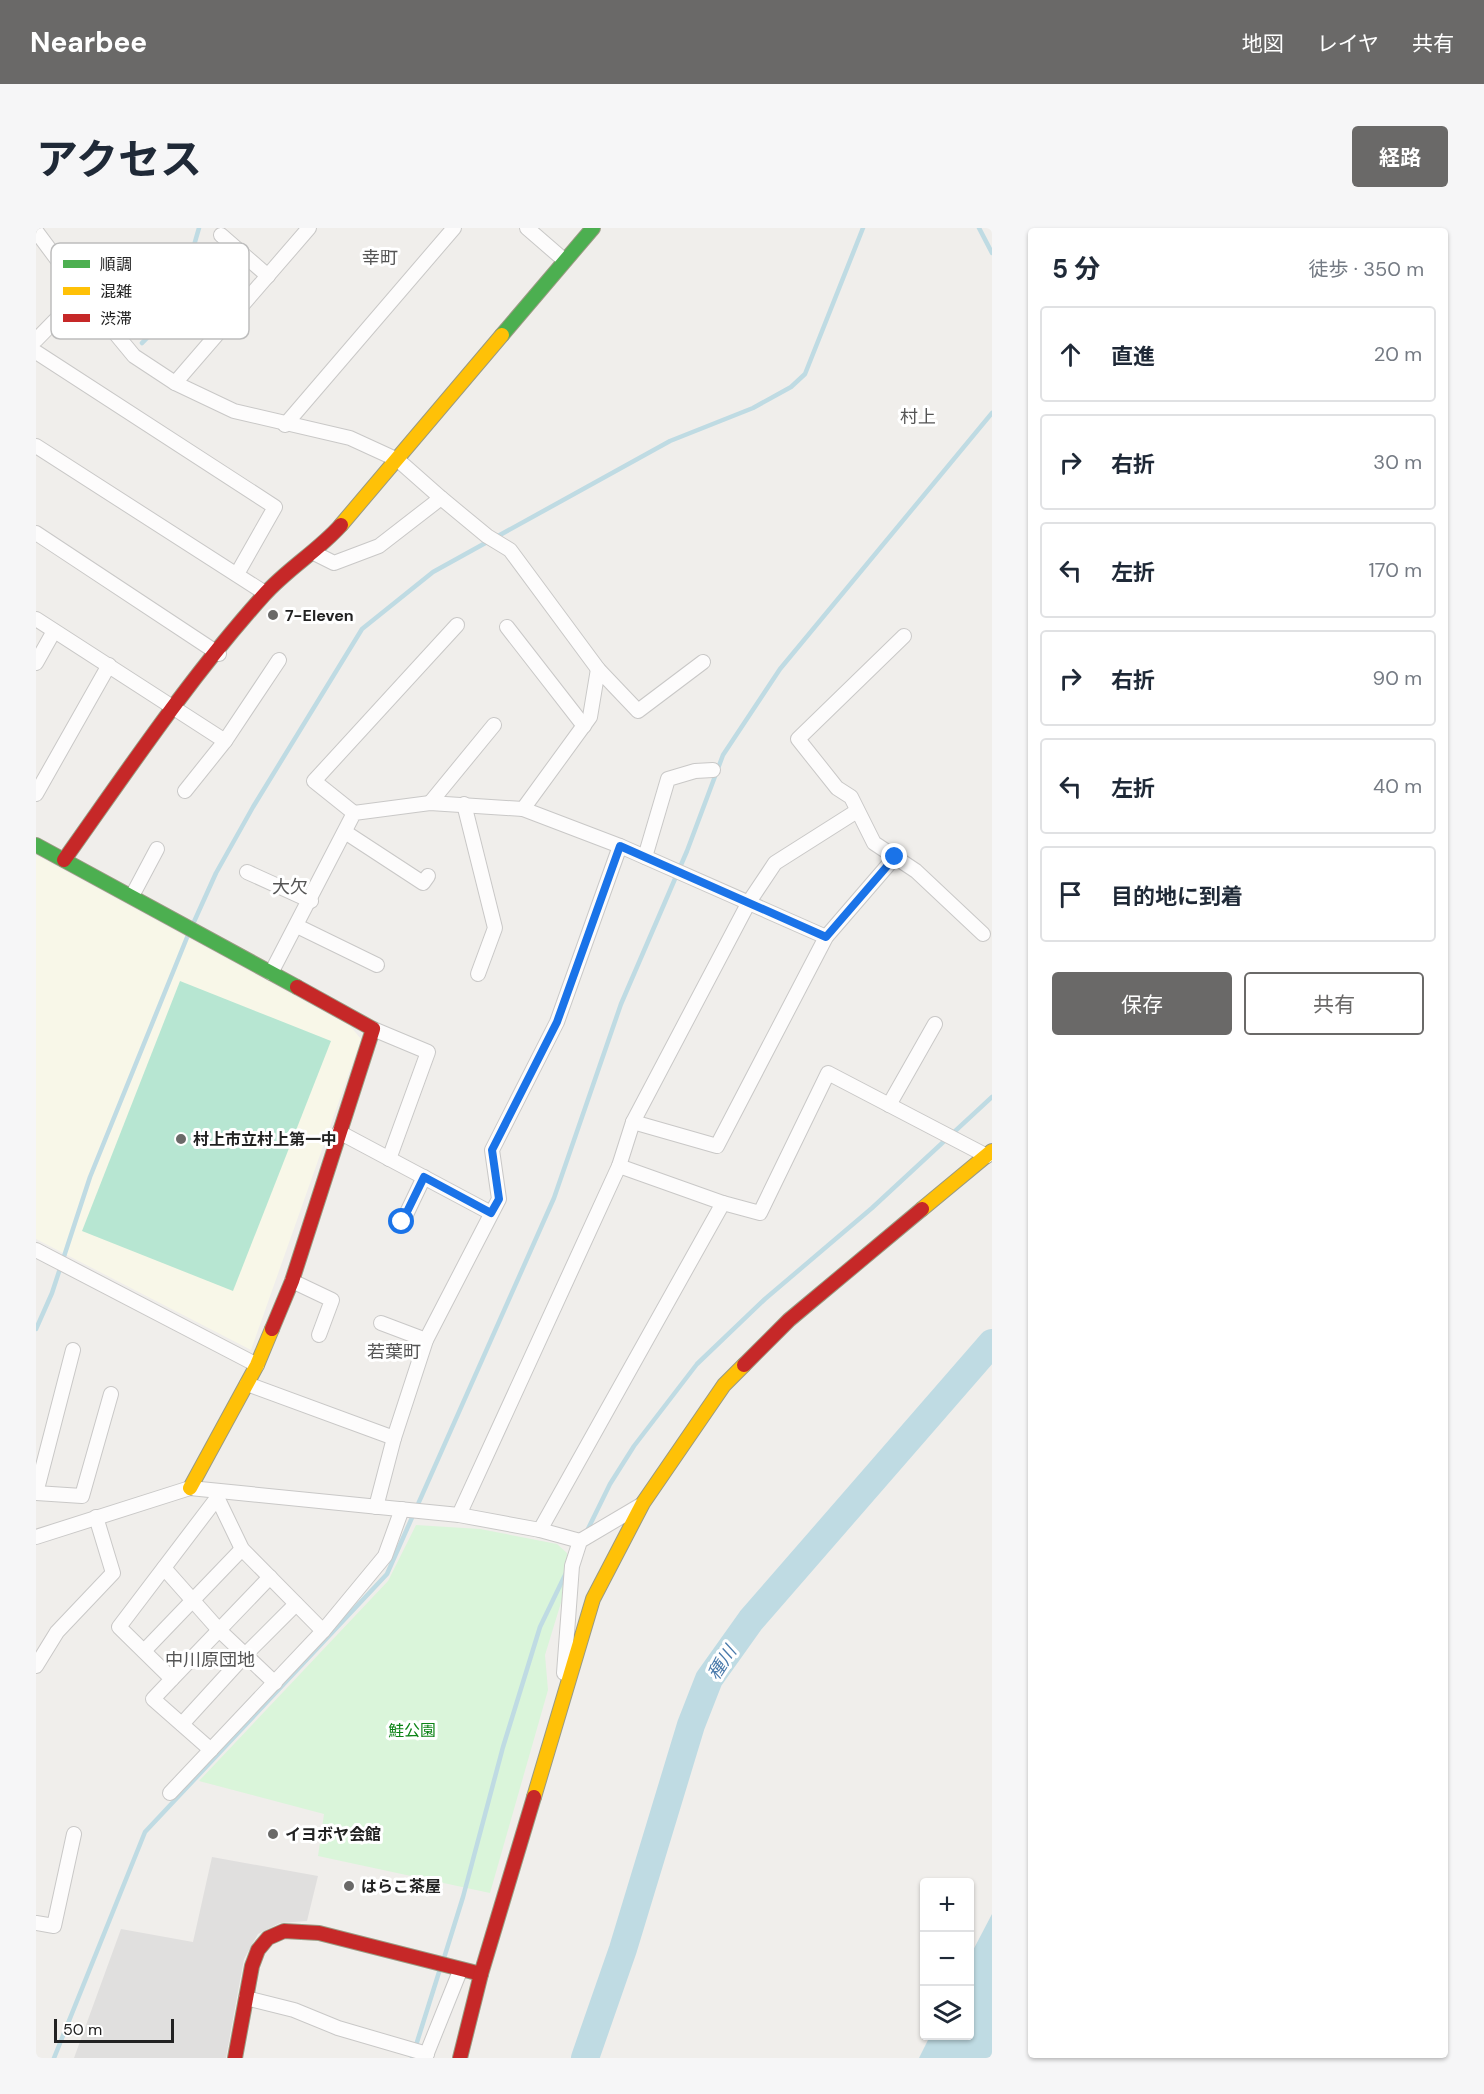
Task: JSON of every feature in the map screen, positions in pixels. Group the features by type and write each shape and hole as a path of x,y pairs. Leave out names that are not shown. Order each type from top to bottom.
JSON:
{"street":[{"path":"249,298 309,228"},
{"path":"285,425 454,228"},
{"path":"526,228 564,260"},
{"path":"64,860 174,706 219,654 265,593 314,553 398,460 593,228"},
{"path":"36,231 51,251"},
{"path":"221,235 230,243"},
{"path":"249,259 268,276"},
{"path":"36,340 51,325"},
{"path":"120,339 134,356 175,382 234,411 285,425 350,438 398,460 487,536 510,550 598,669 638,711 703,663"},
{"path":"175,382 213,339"},
{"path":"36,352 275,507 237,574"},
{"path":"36,446 265,593"},
{"path":"314,553 334,563 379,546 441,498"},
{"path":"36,533 219,654"},
{"path":"36,619 225,741"},
{"path":"457,625 314,781 354,813 430,803 523,809 620,846 826,937"},
{"path":"507,627 584,726"},
{"path":"36,663 54,631"},
{"path":"904,636 798,739 837,788 851,797 874,843 916,871 983,934"},
{"path":"185,791 225,741 279,660"},
{"path":"36,794 109,665"},
{"path":"523,809 590,717 598,669"},
{"path":"430,803 494,725"},
{"path":"645,857 668,779 695,771 713,770"},
{"path":"464,804 495,928 478,974"},
{"path":"459,1515 619,1166 633,1122 749,902 775,863 857,811"},
{"path":"271,973 311,901 354,813"},
{"path":"345,832 423,884 428,876"},
{"path":"36,845 373,1029 428,1052 389,1159"},
{"path":"376,1507 394,1438 426,1340 499,1199 492,1150 557,1022 620,846"},
{"path":"132,896 157,849"},
{"path":"633,1122 717,1146 826,937 895,857"},
{"path":"247,872 311,901"},
{"path":"297,926 377,965"},
{"path":"890,1105 935,1024"},
{"path":"190,1488 257,1365 292,1281 373,1029"},
{"path":"460,2058 481,1974 563,1692 593,1599 643,1503 724,1385 789,1320 989,1153 828,1072 760,1213 723,1203 619,1166"},
{"path":"339,1132 491,1213"},
{"path":"402,1222 424,1177"},
{"path":"540,1530 723,1203"},
{"path":"36,1250 257,1365"},
{"path":"292,1281 332,1300 319,1335"},
{"path":"381,1323 426,1340"},
{"path":"73,1350 36,1493 82,1496 111,1394"},
{"path":"247,1384 394,1438"},
{"path":"36,1537 190,1488 215,1494 459,1515 580,1540"},
{"path":"215,1494 242,1549 324,1631"},
{"path":"172,1679 119,1627 164,1568 215,1494"},
{"path":"563,1692 572,1566 580,1540 643,1503"},
{"path":"170,1793 324,1631 385,1556 402,1509"},
{"path":"36,1666 57,1632 113,1573 96,1517"},
{"path":"144,1652 242,1549"},
{"path":"164,1568 219,1630 274,1683"},
{"path":"211,1750 153,1699 270,1577"},
{"path":"182,1724 245,1654 296,1604"},
{"path":"36,1923 54,1926 74,1834"},
{"path":"235,2058 258,1950 268,1938 284,1931 319,1933 460,1971 481,1974"},
{"path":"246,1998 294,2010 338,2028 426,2056 460,1971"}],"shaded area":[{"name":"村上市立村上第一中","path":"36,855 350,1026 361,1039 251,1350 36,1239"},
{"path":"212,1857 318,1876 307,1921 280,1923 258,1934 244,1959 226,2058 74,2058 121,1929 193,1942"}],"green space":[{"path":"180,981 331,1041 233,1291 82,1231"},
{"name":"鮭公園","path":"416,1525 480,1529 557,1544 567,1553 567,1583 545,1655 548,1690 490,1893 318,1856 324,1814 199,1781 388,1581"}],"water":[{"path":"992,1914 992,2058 919,2058 928,2040 974,2040 974,1948"}],"waterway":[{"path":"195,243 199,228"},
{"path":"193,924 216,873 253,807 362,629 433,572 670,441 753,408 791,387 805,374 863,228"},
{"path":"979,228 992,253"},
{"path":"142,343 146,339"},
{"path":"54,2058 145,1832 387,1574 554,1198 621,1004 687,851 723,755 780,669 992,413"},
{"path":"36,1329 52,1293 90,1177 188,935"},
{"path":"586,1533 610,1484 634,1446 697,1364 765,1299 872,1208 992,1097"},
{"name":"種川","path":"585,2058 623,1949 691,1725 709,1679 751,1620 992,1343"},
{"path":"444,1958 463,1897 503,1747 540,1627 566,1573"},
{"path":"412,2058 440,1969"}],"traffic: fast":[{"path":"502,335 593,228"},
{"path":"36,845 297,987"}],"traffic: slow":[{"path":"341,525 502,335"},
{"path":"922,1209 992,1151"},
{"path":"190,1488 257,1365 272,1329"},
{"path":"534,1797 593,1599 643,1503 724,1385 744,1365"}],"traffic: jam":[{"path":"64,860 160,724 237,626 273,586 341,525"},
{"path":"272,1329 292,1281 373,1029 297,987"},
{"path":"744,1365 789,1320 922,1209"},
{"path":"460,2058 481,1974 534,1797"},
{"path":"235,2058 252,1966 258,1950 268,1938 284,1931 319,1933 481,1974"}],"place":[{"name":"7-Eleven","path":"273,615"},
{"name":"村上市立村上第一中","path":"181,1139"},
{"name":"イヨボヤ会館","path":"273,1834"},
{"name":"はらこ茶屋","path":"349,1886"}],"district":[{"name":"幸町","path":"380,258"},
{"name":"村上","path":"918,417"},
{"name":"大欠","path":"290,887"},
{"name":"若葉町","path":"394,1352"},
{"name":"中川原団地","path":"210,1660"}],"route":[{"path":"402,1222 424,1177 491,1213 499,1199 492,1150 557,1022 620,846 826,937 895,857"}]}
